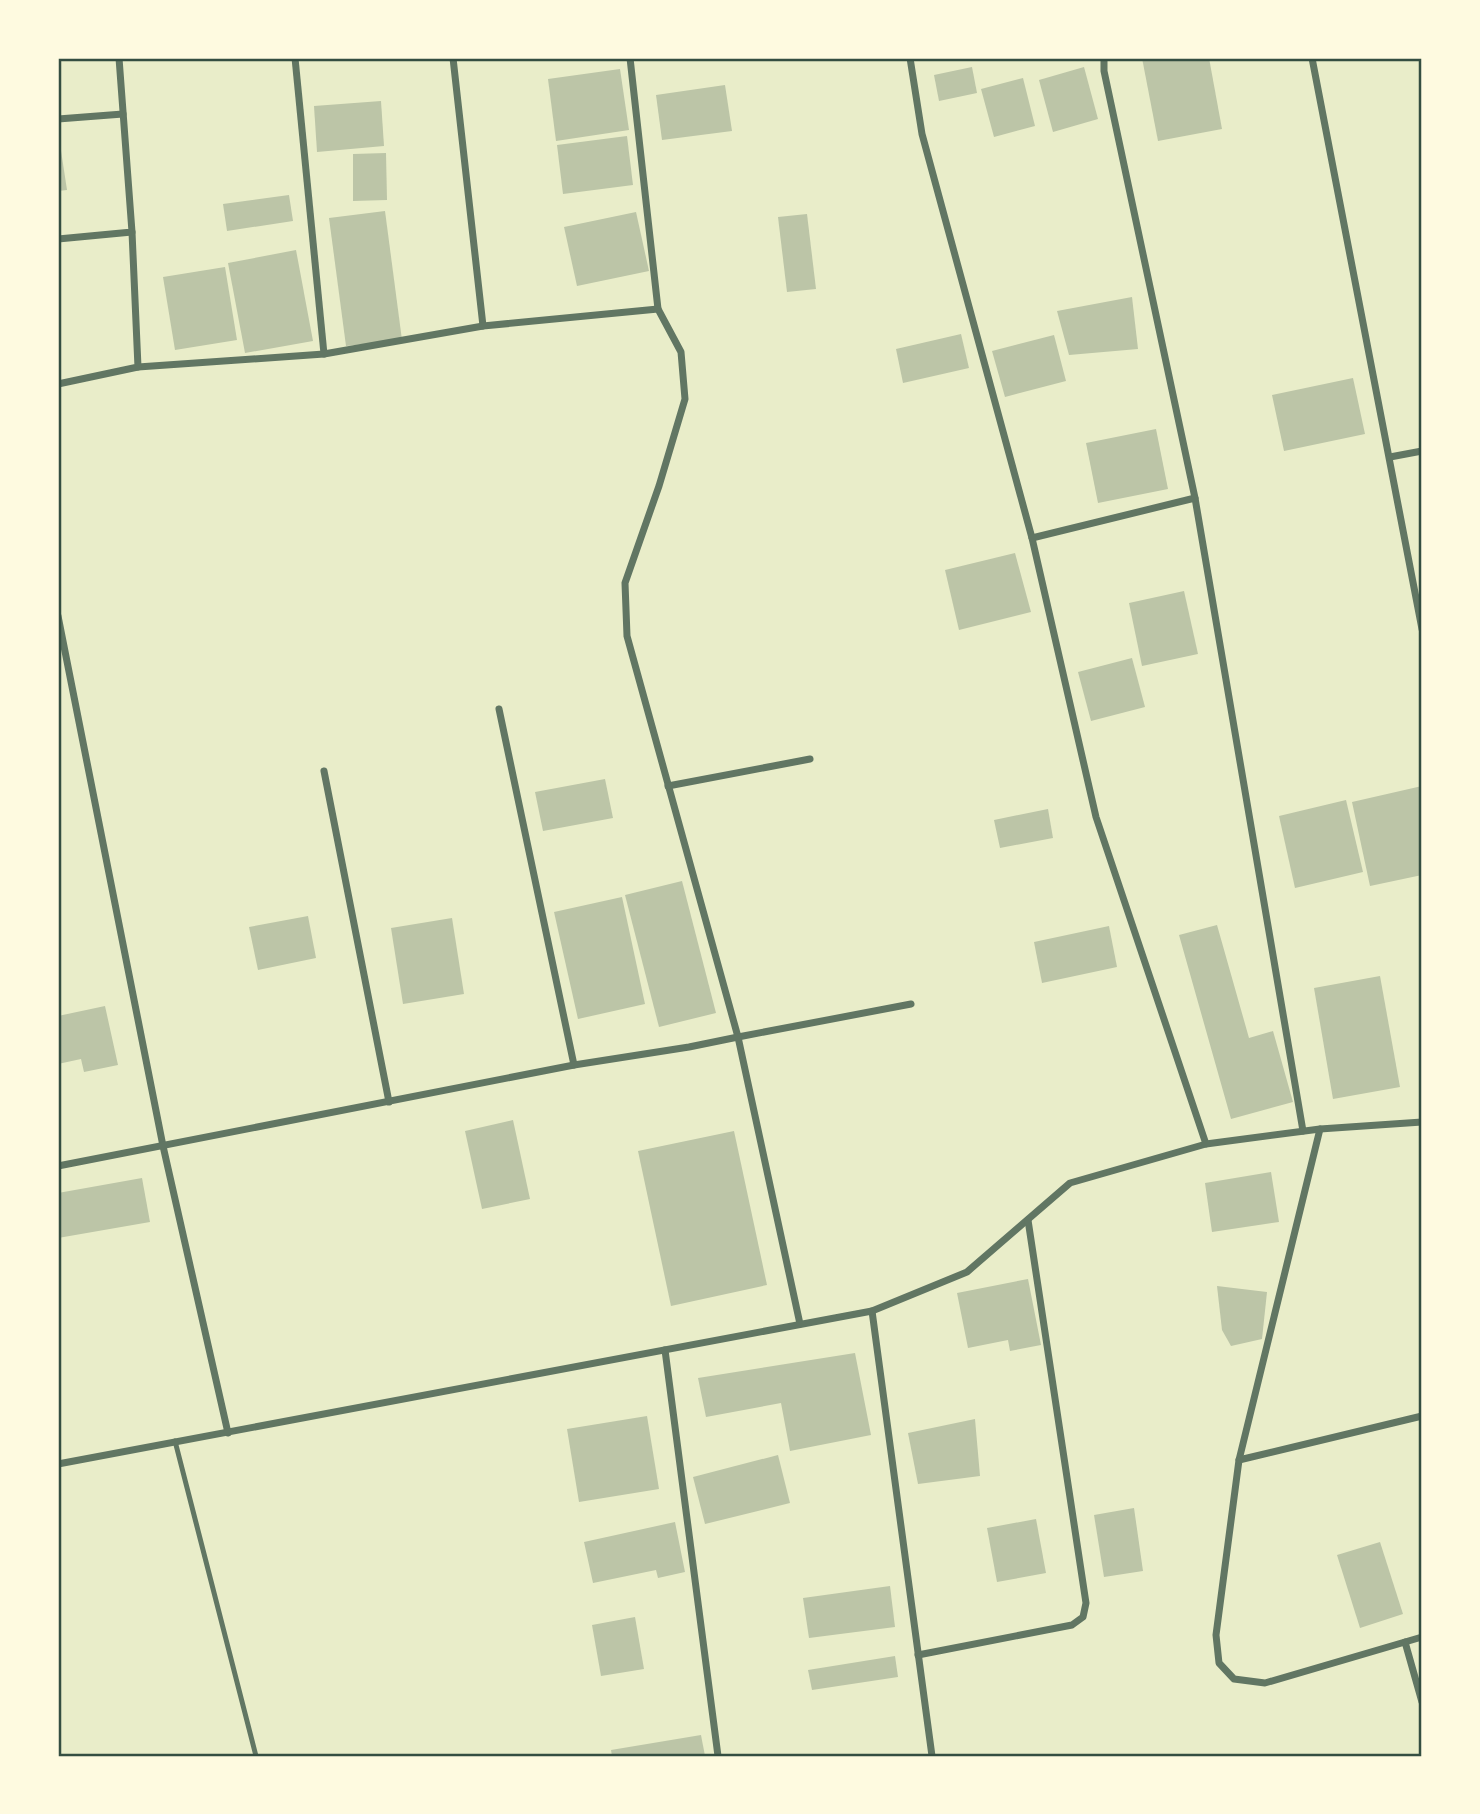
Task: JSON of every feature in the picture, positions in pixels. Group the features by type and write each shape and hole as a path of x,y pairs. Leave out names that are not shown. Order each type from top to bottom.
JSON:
{"street":[{"path":"119,58 132,232 138,367"},
{"path":"295,58 324,354"},
{"path":"453,58 483,326"},
{"path":"630,58 658,309 681,352 685,399 659,486 625,583 627,636 738,1037 800,1324"},
{"path":"910,58 922,134 1032,538 1096,817 1206,1144"},
{"path":"1104,58 1104,71 1195,498 1303,1131"},
{"path":"1312,58 1422,629"},
{"path":"58,119 123,114"},
{"path":"58,239 132,232"},
{"path":"58,384 138,367 324,354 483,326 658,309"},
{"path":"1390,457 1422,451"},
{"path":"1032,538 1195,498"},
{"path":"58,616 163,1146 228,1433"},
{"path":"499,709 574,1065"},
{"path":"668,786 810,759"},
{"path":"324,771 389,1102"},
{"path":"58,1166 574,1065 689,1047 911,1004"},
{"path":"58,1464 872,1311 967,1272 1070,1183 1206,1144 1320,1129 1422,1122"},
{"path":"1320,1129 1239,1460 1216,1635 1219,1663 1234,1679 1265,1683 1422,1637"},
{"path":"918,1655 1072,1625 1083,1617 1085,1593 1028,1220"},
{"path":"872,1311 932,1756"},
{"path":"665,1350 718,1756"},
{"path":"1239,1460 1422,1416"},
{"path":"1405,1642 1422,1702"}],"lane":[{"path":"175,1441 256,1756"}],"building":[{"path":"1142,58 1209,58 1222,129 1158,141"},
{"path":"972,67 977,93 939,101 934,75"},
{"path":"1084,67 1098,119 1053,132 1039,80"},
{"path":"620,69 629,130 556,141 548,79"},
{"path":"1023,78 1035,126 994,137 981,89"},
{"path":"725,85 732,131 662,140 656,95"},
{"path":"381,101 384,146 317,152 314,106"},
{"path":"58,131 67,190 58,191"},
{"path":"627,136 633,185 563,194 557,145"},
{"path":"386,153 387,200 353,201 353,154"},
{"path":"289,195 293,221 227,231 223,204"},
{"path":"385,211 402,340 346,346 329,218"},
{"path":"636,212 649,271 577,286 564,227"},
{"path":"807,214 816,289 787,292 778,217"},
{"path":"296,250 313,341 245,353 228,263"},
{"path":"225,267 237,340 175,350 163,277"},
{"path":"1132,297 1138,349 1069,355 1057,311"},
{"path":"961,334 969,368 903,383 896,349"},
{"path":"1054,335 1066,381 1005,397 992,351"},
{"path":"1353,378 1365,434 1284,451 1272,395"},
{"path":"1156,429 1168,489 1098,503 1086,443"},
{"path":"1015,553 1031,612 959,630 945,570"},
{"path":"1184,591 1198,654 1142,666 1129,603"},
{"path":"1132,658 1145,707 1091,721 1078,672"},
{"path":"605,779 613,818 543,831 535,792"},
{"path":"1422,786 1422,875 1370,886 1352,802"},
{"path":"1346,800 1363,872 1295,888 1279,816"},
{"path":"1048,809 1053,838 1000,848 994,820"},
{"path":"682,881 716,1013 659,1027 625,895"},
{"path":"622,897 645,1004 578,1019 554,912"},
{"path":"308,916 316,958 258,970 249,927"},
{"path":"452,918 464,994 403,1004 391,928"},
{"path":"1217,925 1249,1038 1273,1031 1293,1102 1231,1119 1179,935"},
{"path":"1109,926 1117,967 1042,983 1034,942"},
{"path":"1380,976 1400,1087 1333,1099 1314,988"},
{"path":"105,1006 118,1065 84,1072 81,1059 58,1064 58,1016"},
{"path":"513,1120 530,1199 482,1209 465,1131"},
{"path":"734,1131 767,1285 671,1306 638,1151"},
{"path":"1271,1172 1279,1222 1212,1232 1205,1183"},
{"path":"142,1178 150,1222 58,1238 58,1193"},
{"path":"1028,1279 1041,1345 1010,1351 1008,1340 968,1348 957,1293"},
{"path":"1217,1286 1267,1292 1262,1339 1231,1346 1222,1330"},
{"path":"855,1353 871,1435 790,1451 781,1403 706,1417 698,1378"},
{"path":"647,1416 659,1489 579,1502 567,1429"},
{"path":"975,1419 980,1476 918,1484 908,1433"},
{"path":"778,1455 790,1503 705,1524 693,1477"},
{"path":"1134,1508 1143,1571 1104,1577 1094,1515"},
{"path":"1036,1519 1046,1573 997,1582 987,1528"},
{"path":"675,1522 685,1572 658,1578 656,1570 593,1583 584,1542"},
{"path":"1380,1542 1403,1614 1360,1628 1337,1555"},
{"path":"890,1586 895,1627 809,1638 803,1598"},
{"path":"635,1617 644,1669 601,1676 592,1625"},
{"path":"895,1656 898,1677 812,1690 808,1670"},
{"path":"701,1735 705,1756 612,1756 611,1750"}]}
